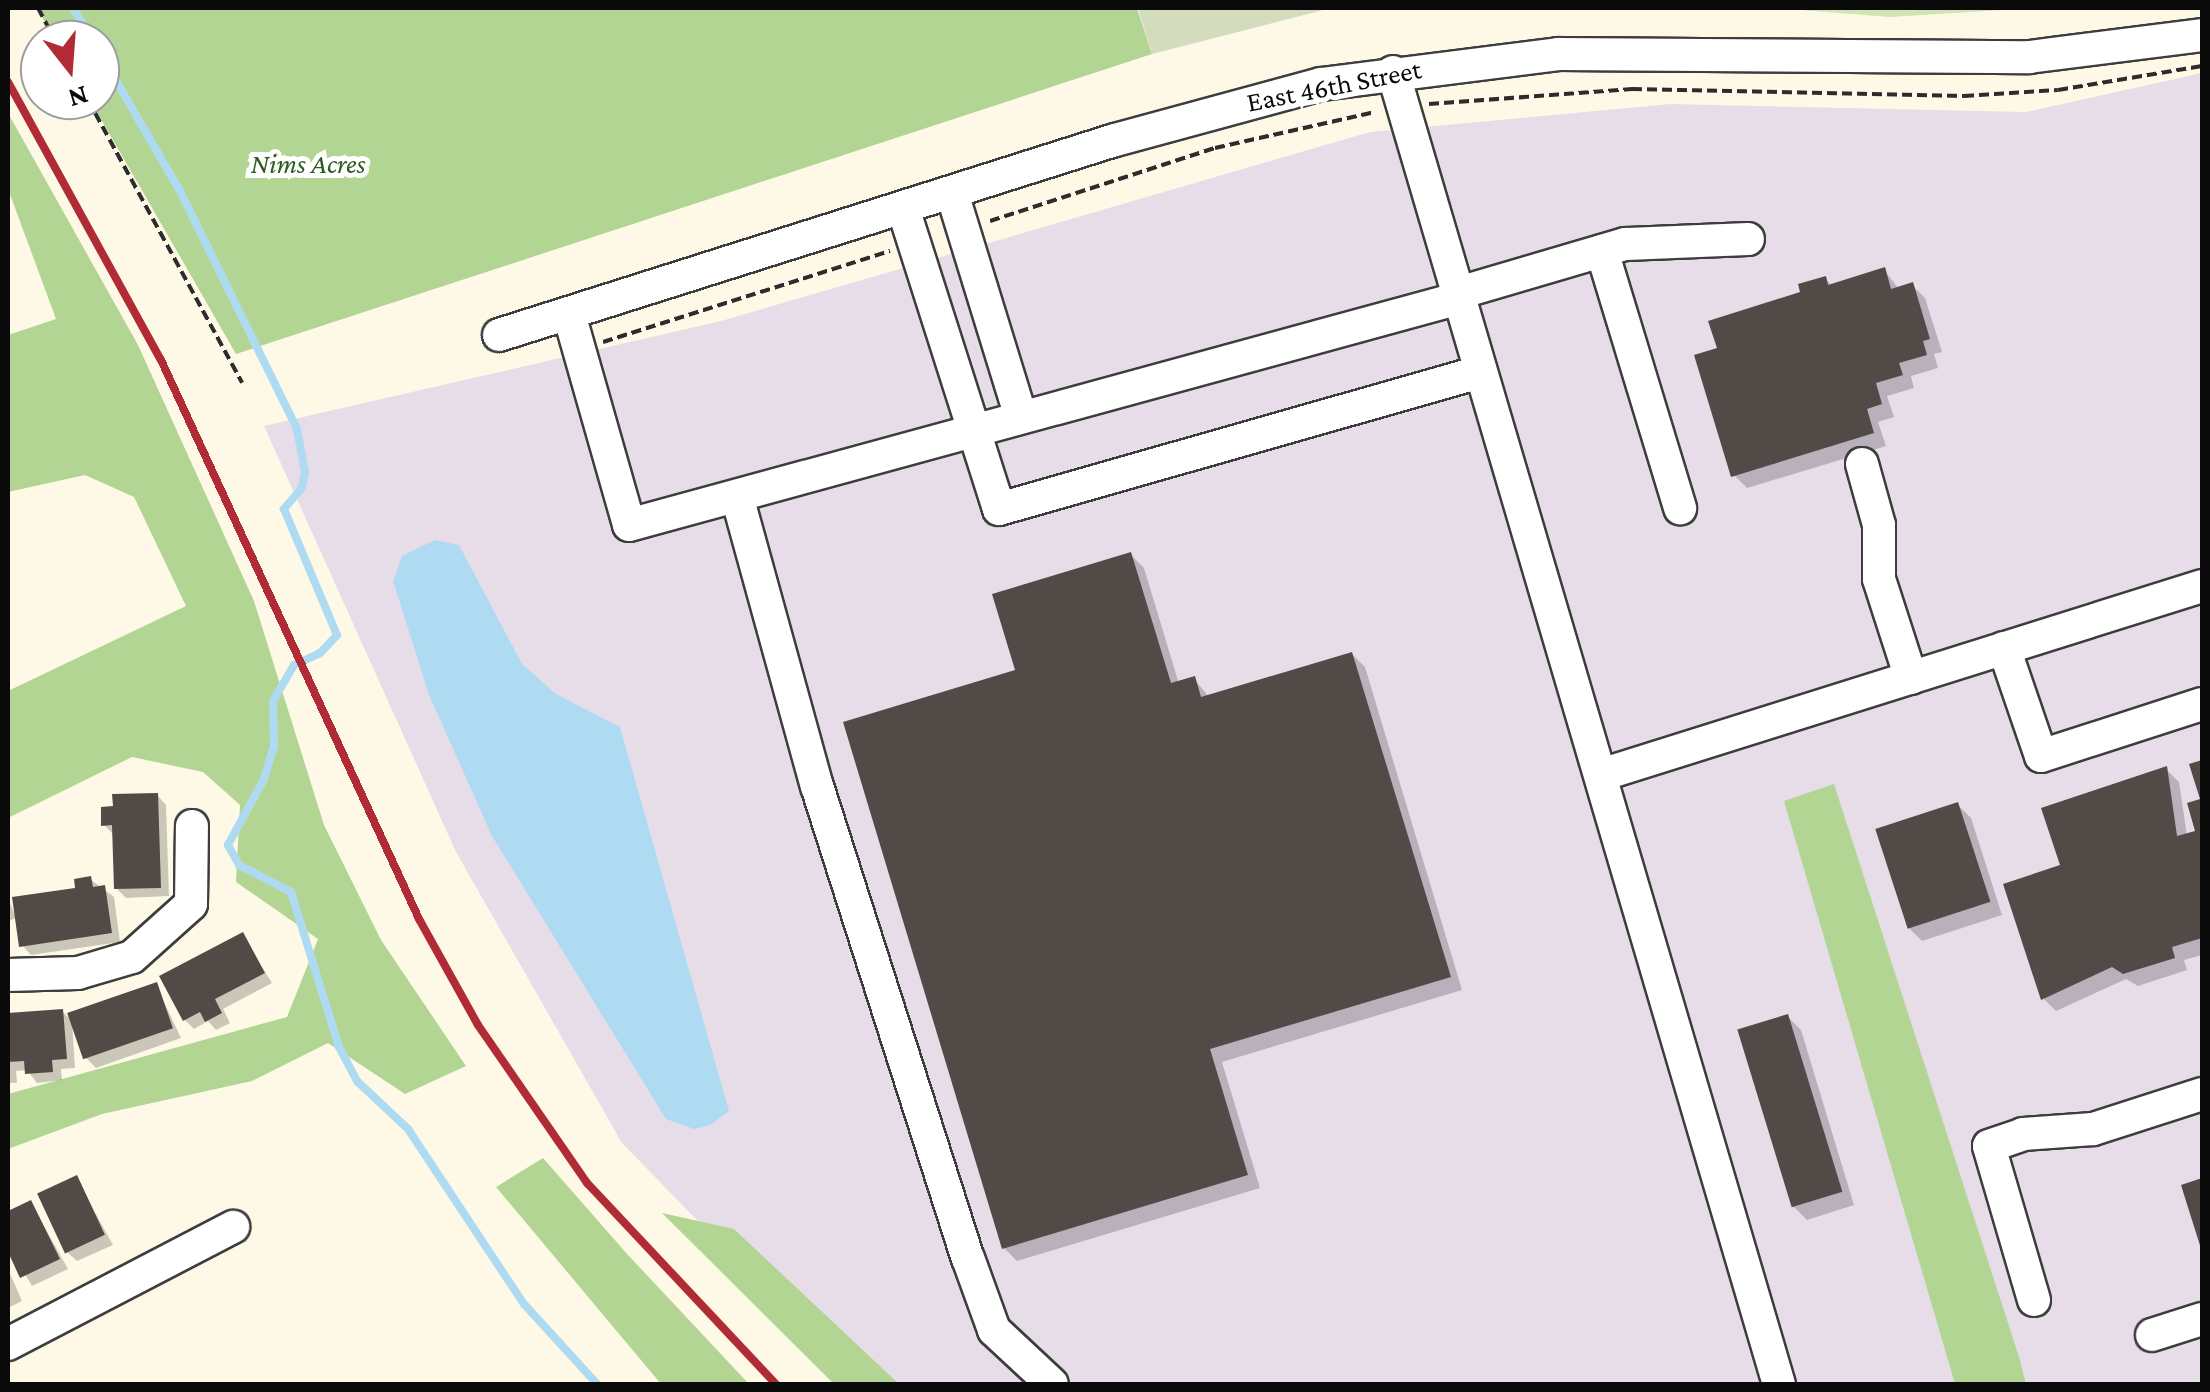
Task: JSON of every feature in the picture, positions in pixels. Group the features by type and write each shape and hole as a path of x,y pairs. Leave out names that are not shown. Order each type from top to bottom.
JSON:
{"street":[{"name":"East 46th Street","path":"499,336 1225,108 1393,72 1558,54 2029,57 2202,35"},
{"path":"1393,72 1478,372 1604,774 1662,1002 1779,1384"},
{"path":"952,193 1021,417"},
{"path":"903,208 978,431 999,509 1478,372"},
{"path":"569,314 575,350 630,525 738,500 1456,296 1625,244 1748,240"},
{"path":"1602,252 1680,508"},
{"path":"1862,464 1879,525 1879,578 1911,678"},
{"path":"738,500 817,786 968,1258 994,1330 1052,1384"},
{"path":"1604,774 2202,586"},
{"path":"2004,648 2041,756 2202,704"},
{"path":"8,974 78,974 132,957 191,904 192,826"},
{"path":"2034,1300 1988,1146 2022,1134 2093,1130 2202,1094"},
{"path":"8,1344 233,1227"},
{"path":"2152,1335 2202,1320"}],"path":[{"path":"965,229 1215,148 1405,106 1632,89 1964,96 2058,90 2202,66"},
{"path":"99,120 242,383"},
{"path":"575,350 916,243"}],"shaded area":[{"path":"2202,73 2202,1384 856,1384 622,1143 456,852 264,426 721,321 1370,132 1670,104 2026,112"}],"green space":[{"name":"Nims Acres","path":"37,8 1137,8 1152,54 236,354 101,120 120,120 120,20 44,20"},
{"path":"1138,8 1331,8 1152,54"},
{"path":"1776,8 2034,8 1890,17"},
{"path":"8,113 138,345 254,601 324,825 381,940 466,1066 405,1094 328,1043 252,1081 102,1114 8,1149 8,1094 287,1017 318,939 236,882 240,805 203,772 132,757 8,818 8,691 186,606 134,497 85,475 8,492 8,335 56,319 8,189"},
{"path":"1834,784 2026,1384 1955,1384 1784,801"},
{"path":"543,1158 749,1384 661,1384 496,1187"},
{"path":"662,1213 734,1229 899,1384 834,1384"}],"water":[{"path":"435,540 459,545 522,664 556,694 620,727 729,1111 712,1124 694,1129 666,1119 492,836 429,695 393,581 402,556"}],"building":[{"path":"1885,267 1891,289 1913,282 1930,339 1923,341 1927,355 1899,363 1903,375 1876,383 1882,404 1867,409 1874,433 1731,477 1694,355 1717,348 1708,321 1800,292 1798,284 1826,276 1828,285"},
{"path":"1131,552 1171,683 1195,676 1201,697 1352,652 1451,977 1210,1049 1248,1175 1002,1249 843,722 1015,670 992,594"},
{"path":"2202,760 2202,938 2172,947 2175,958 2123,974 2112,967 2041,1000 2003,884 2060,865 2041,808 2167,766 2177,836 2195,831 2187,803 2200,799 2189,764"},
{"path":"158,793 161,888 114,889 112,825 101,826 101,807 113,806 112,794"},
{"path":"1958,802 1990,902 1908,929 1875,829"},
{"path":"91,876 93,887 105,885 112,933 19,947 12,897 75,888 74,879"},
{"path":"243,932 265,973 215,999 222,1013 205,1022 200,1012 183,1021 159,976"},
{"path":"157,982 173,1028 83,1059 67,1013"},
{"path":"63,1009 67,1059 52,1060 53,1072 25,1074 24,1061 8,1062 8,1013"},
{"path":"1788,1014 1842,1192 1792,1207 1737,1029"},
{"path":"77,1175 105,1235 65,1253 37,1194"},
{"path":"2202,1178 2202,1252 2181,1185"},
{"path":"31,1200 60,1259 20,1278 8,1252 8,1211"}],"waterway":[{"path":"73,8 80,20"},
{"path":"120,88 180,191 297,429 305,472 302,488 284,509 337,635 320,653 294,665 273,701 274,746 263,781 228,845 239,865 291,892 339,1047 358,1082 408,1129 524,1304 597,1384"}],"railway":[{"path":"8,82 161,360 419,919 478,1025 587,1183 776,1384"}]}
